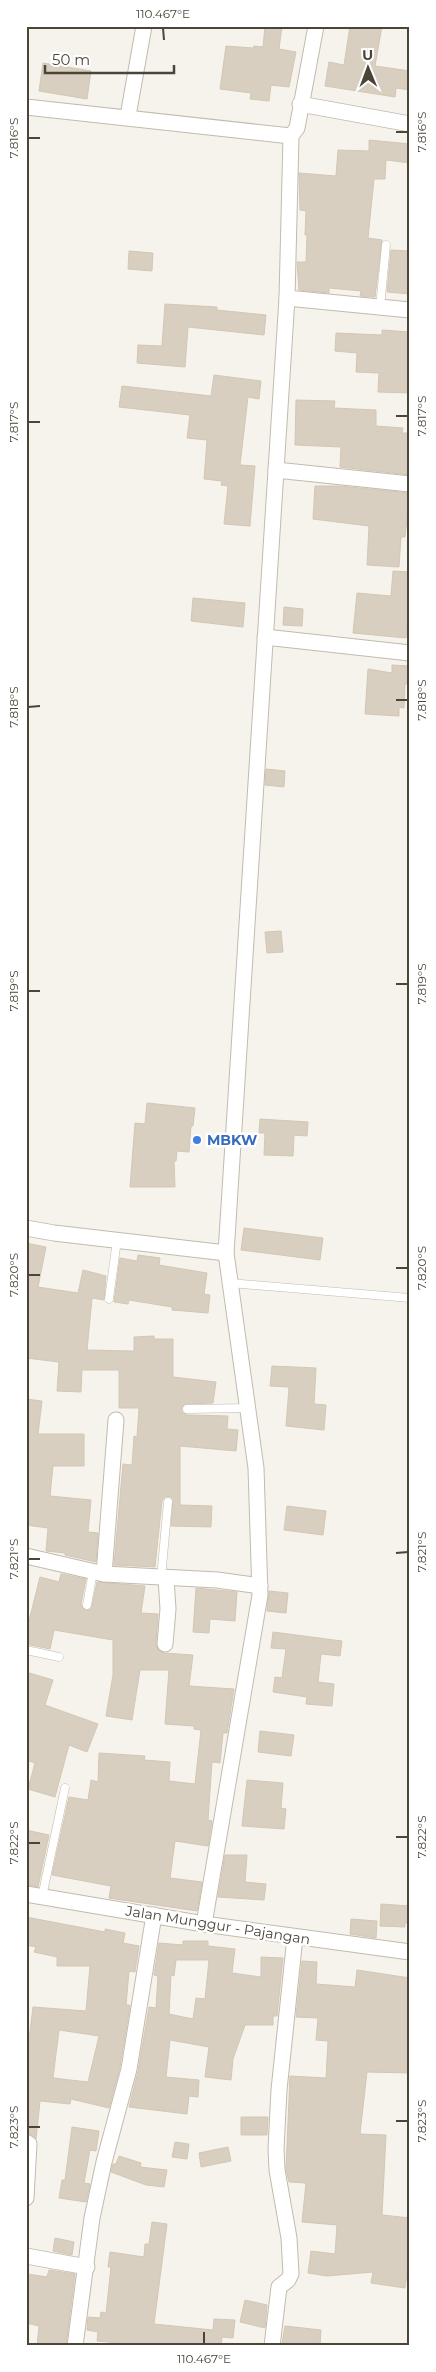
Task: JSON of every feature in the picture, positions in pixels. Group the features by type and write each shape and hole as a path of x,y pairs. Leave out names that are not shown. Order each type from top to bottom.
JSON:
{"street":[{"path":"128,116 144,26"},
{"path":"26,106 128,116 291,136 296,132 316,26"},
{"path":"300,104 410,124"},
{"path":"204,1924 238,1734 260,1595 256,1468 226,1253 287,298 291,136"},
{"path":"287,298 410,310"},
{"path":"276,470 410,484"},
{"path":"265,637 410,653"},
{"path":"26,1228 226,1253"},
{"path":"98,1573 116,1420"},
{"path":"26,1556 98,1573 217,1580 260,1586"},
{"path":"164,1578 168,1609 165,1644"},
{"name":"Jalan Munggur - Pajangan","path":"26,1894 204,1924 410,1952"},
{"path":"78,2345 94,2209 104,2162 129,2069 154,1916"},
{"path":"272,2346 279,2287 288,2280 291,2274 289,2238 277,2170 276,2149 279,2090 295,1937"},
{"path":"26,2142 29,2144 30,2159 26,2198"},
{"path":"26,2256 87,2267"}],"lane":[{"path":"380,307 386,245"},
{"path":"109,1299 117,1240"},
{"path":"230,1283 410,1298"},
{"path":"187,1408 248,1408"},
{"path":"164,1578 168,1502"},
{"path":"87,1605 98,1573"},
{"path":"26,1650 59,1656"},
{"path":"42,1897 65,1788"}],"building":[{"path":"265,26 282,26 279,49 296,52 289,87 271,85 269,101 250,99 251,93 220,89 226,46 263,47"},
{"path":"350,26 382,26 375,66 410,71 410,90 396,88 395,97 325,86 329,62 344,65"},
{"path":"43,63 91,71 87,99 39,91"},
{"path":"369,140 410,144 410,163 386,160 385,179 374,179 368,238 382,240 375,297 360,296 361,291 329,288 329,293 299,290 297,262 306,262 307,235 305,235 306,211 300,210 299,173 336,176 338,150 369,151"},
{"path":"391,250 410,251 410,294 387,292"},
{"path":"129,251 153,253 152,271 128,269"},
{"path":"165,304 217,307 217,310 266,315 264,335 188,327 185,367 137,363 138,345 162,346"},
{"path":"382,330 410,332 410,393 378,392 379,373 356,372 357,353 335,351 336,333 382,335"},
{"path":"214,375 261,381 259,399 248,397 240,465 255,466 250,526 224,524 228,486 221,485 222,481 204,479 207,440 187,438 190,415 119,407 122,386 211,396"},
{"path":"296,400 335,401 334,408 376,410 376,426 403,428 402,433 410,433 410,475 340,467 341,447 295,445"},
{"path":"315,486 339,486 410,493 405,537 401,537 399,567 367,565 369,526 313,519"},
{"path":"393,571 410,572 410,620 408,620 406,638 353,633 357,593 391,596"},
{"path":"193,598 245,603 243,627 191,621"},
{"path":"284,607 303,609 302,626 283,625"},
{"path":"392,665 410,666 410,684 405,684 404,708 399,707 399,716 365,714 368,669 392,673"},
{"path":"266,769 285,771 284,787 265,785"},
{"path":"281,931 283,952 267,953 265,932"},
{"path":"147,1103 195,1108 193,1126 191,1126 189,1152 177,1151 176,1161 174,1161 175,1187 130,1187 135,1123 145,1124"},
{"path":"260,1119 308,1122 307,1136 294,1135 293,1156 264,1155 265,1133 259,1133"},
{"path":"244,1228 323,1238 320,1260 241,1250"},
{"path":"26,1243 46,1247 38,1287 78,1293 83,1270 106,1276 104,1300 92,1298 87,1350 134,1351 134,1337 154,1336 154,1339 173,1339 173,1377 216,1382 213,1403 185,1404 182,1407 182,1412 187,1415 228,1416 227,1429 238,1430 236,1451 180,1446 180,1505 212,1506 211,1527 171,1526 173,1500 171,1497 165,1497 162,1501 155,1567 114,1565 123,1464 132,1465 134,1436 137,1437 139,1408 119,1408 119,1370 82,1370 81,1392 57,1391 59,1362 26,1358"},
{"path":"138,1255 160,1258 159,1265 207,1273 204,1294 210,1295 208,1313 172,1310 172,1307 129,1300 128,1304 114,1302 120,1258 137,1261"},
{"path":"272,1366 316,1368 314,1404 326,1405 324,1430 286,1426 289,1387 270,1386"},
{"path":"26,1399 42,1401 38,1434 84,1434 84,1466 53,1466 50,1496 91,1500 88,1532 98,1533 96,1562 65,1555 65,1553 46,1551 48,1528 26,1525"},
{"path":"287,1506 326,1511 323,1535 284,1530"},
{"path":"61,1574 86,1579 81,1604 86,1611 92,1606 97,1582 145,1586 141,1613 158,1614 156,1643 158,1650 164,1653 193,1655 189,1686 234,1689 227,1733 223,1733 220,1763 212,1762 208,1820 212,1821 208,1846 175,1841 170,1878 202,1882 197,1911 109,1898 111,1886 52,1875 69,1797 88,1800 91,1780 98,1782 99,1753 145,1756 144,1760 170,1762 169,1781 195,1784 201,1730 194,1729 194,1726 165,1724 169,1670 140,1670 132,1720 106,1716 113,1675 113,1640 54,1630 50,1649 26,1644 26,1633 40,1577 59,1582"},
{"path":"196,1588 237,1592 235,1621 210,1619 209,1633 193,1632"},
{"path":"269,1591 288,1593 286,1613 267,1611"},
{"path":"273,1632 342,1641 340,1656 321,1654 318,1682 334,1684 332,1706 306,1704 307,1697 273,1692 275,1677 282,1678 286,1649 271,1648"},
{"path":"26,1672 53,1680 45,1705 98,1724 87,1752 69,1745 55,1797 28,1789 35,1763 26,1760"},
{"path":"260,1731 294,1735 291,1756 258,1752"},
{"path":"247,1780 283,1783 281,1808 286,1809 284,1829 242,1826"},
{"path":"26,1830 49,1835 38,1887 26,1885"},
{"path":"225,1855 247,1855 245,1882 266,1884 264,1900 218,1897"},
{"path":"381,1904 410,1906 410,1923 405,1923 405,1927 380,1926"},
{"path":"26,1917 105,1932 105,1929 125,1933 123,1943 139,1946 135,1972 129,1971 126,2005 130,2005 120,2067 109,2108 71,2099 70,2104 40,2101 36,2139 26,2133 26,2065 33,2007 86,2011 90,1966 57,1966 57,1957 34,1952 36,1947 26,1945","holes":["59,2030 99,2036 88,2082 53,2078"]},
{"path":"351,1919 377,1921 376,1938 350,1934"},
{"path":"183,1941 208,1941 208,1946 235,1949 232,1973 261,1977 261,1957 283,1958 277,2016 273,2016 273,2025 245,2025 233,2059 231,2080 205,2077 209,2047 170,2040 166,2077 199,2080 198,2097 189,2096 187,2114 129,2107 138,2071 149,2007 156,2008 158,1976 154,1975 159,1943 183,1945","holes":["176,1960 209,1960 205,1999 196,1998 193,2019 169,2014 171,1975 174,1976"]},
{"path":"302,1961 317,1962 316,1984 355,1987 357,1970 410,1978 410,2073 367,2072 360,2134 386,2135 382,2215 410,2218 410,2254 405,2288 371,2283 373,2272 327,2276 308,2273 311,2251 335,2254 337,2225 302,2222 306,2183 289,2182 286,2169 290,2076 326,2078 328,2041 316,2040 318,2018 296,2017"},
{"path":"241,2117 268,2117 267,2135 241,2135"},
{"path":"72,2127 99,2131 96,2151 90,2150 84,2183 90,2184 86,2202 59,2198 62,2180 65,2180"},
{"path":"175,2142 189,2144 187,2159 172,2157"},
{"path":"228,2147 231,2161 201,2167 199,2153"},
{"path":"119,2156 141,2163 140,2167 167,2170 164,2187 146,2185 111,2172 113,2164 116,2164"},
{"path":"152,2222 167,2224 154,2324 213,2330 214,2319 235,2320 233,2338 222,2337 221,2346 118,2346 119,2343 97,2341 98,2332 87,2330 88,2317 100,2318 101,2312 106,2313 111,2267 108,2267 110,2252 144,2257 145,2244 149,2244"},
{"path":"55,2238 74,2242 72,2255 53,2251"},
{"path":"49,2270 75,2274 66,2346 37,2346 39,2326 26,2323 28,2274 47,2277"},
{"path":"245,2300 267,2305 265,2328 240,2322"},
{"path":"285,2326 321,2330 320,2346 282,2343"}],"place":[{"name":"MBKW","path":"197,1140"}]}
